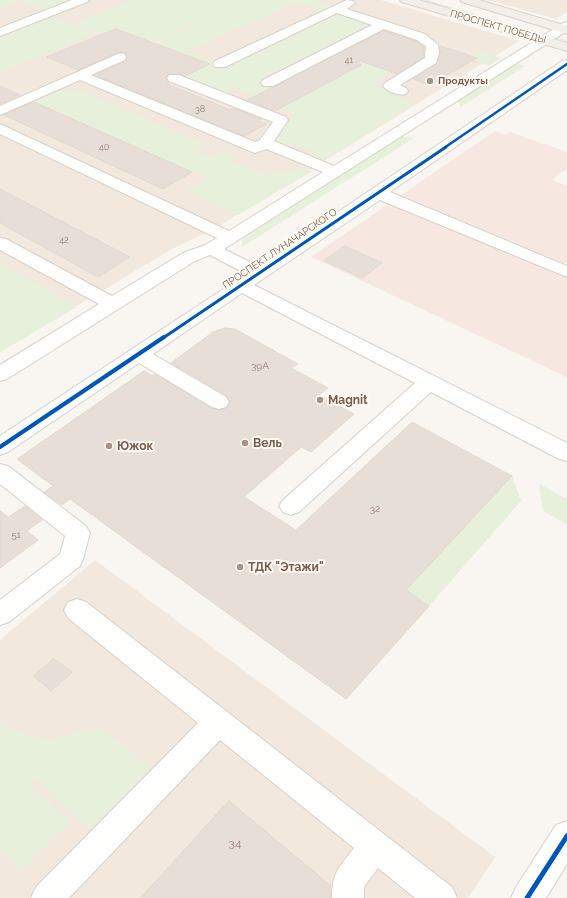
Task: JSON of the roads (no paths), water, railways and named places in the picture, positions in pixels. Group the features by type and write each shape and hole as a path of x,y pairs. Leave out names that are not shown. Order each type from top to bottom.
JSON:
{"main road":[{"name":"ПРОСПЕКТ ПОБЕДЫ","path":"406,0 567,47"},
{"name":"ПРОСПЕКТ ПОБЕДЫ","path":"466,0 565,28"}],"street":[{"path":"0,32 83,0"},
{"path":"220,64 356,0"},
{"path":"336,10 421,36 432,45 433,53 431,60 390,86 401,91"},
{"path":"268,83 384,24"},
{"path":"0,374 189,257 211,249 230,238 543,40 565,28"},
{"path":"0,111 120,57"},
{"name":"ПРОСПЕКТ ЛУНАЧАРСКОГО","path":"0,447 567,64"},
{"path":"80,75 255,148 265,143 281,120 174,78"},
{"path":"0,128 230,238"},
{"path":"265,143 336,172"},
{"path":"378,193 567,272"},
{"path":"0,242 112,304"},
{"path":"211,249 258,273"},
{"path":"241,285 567,453"},
{"path":"138,354 219,402"},
{"path":"291,506 429,382"},
{"path":"0,472 78,533 71,559 0,614"},
{"path":"77,610 441,898"},
{"path":"47,898 218,722"},
{"path":"527,898 567,836"},
{"path":"348,898 348,882 375,846"}],"tram line":[{"path":"425,0 567,41"}],"place":[{"name":"Продукты","path":"430,81"},
{"name":"Magnit","path":"320,400"},
{"name":"Вель","path":"245,443"},
{"name":"Южок","path":"109,446"},
{"name":"ТДК \"Этажи\"","path":"240,567"}]}
